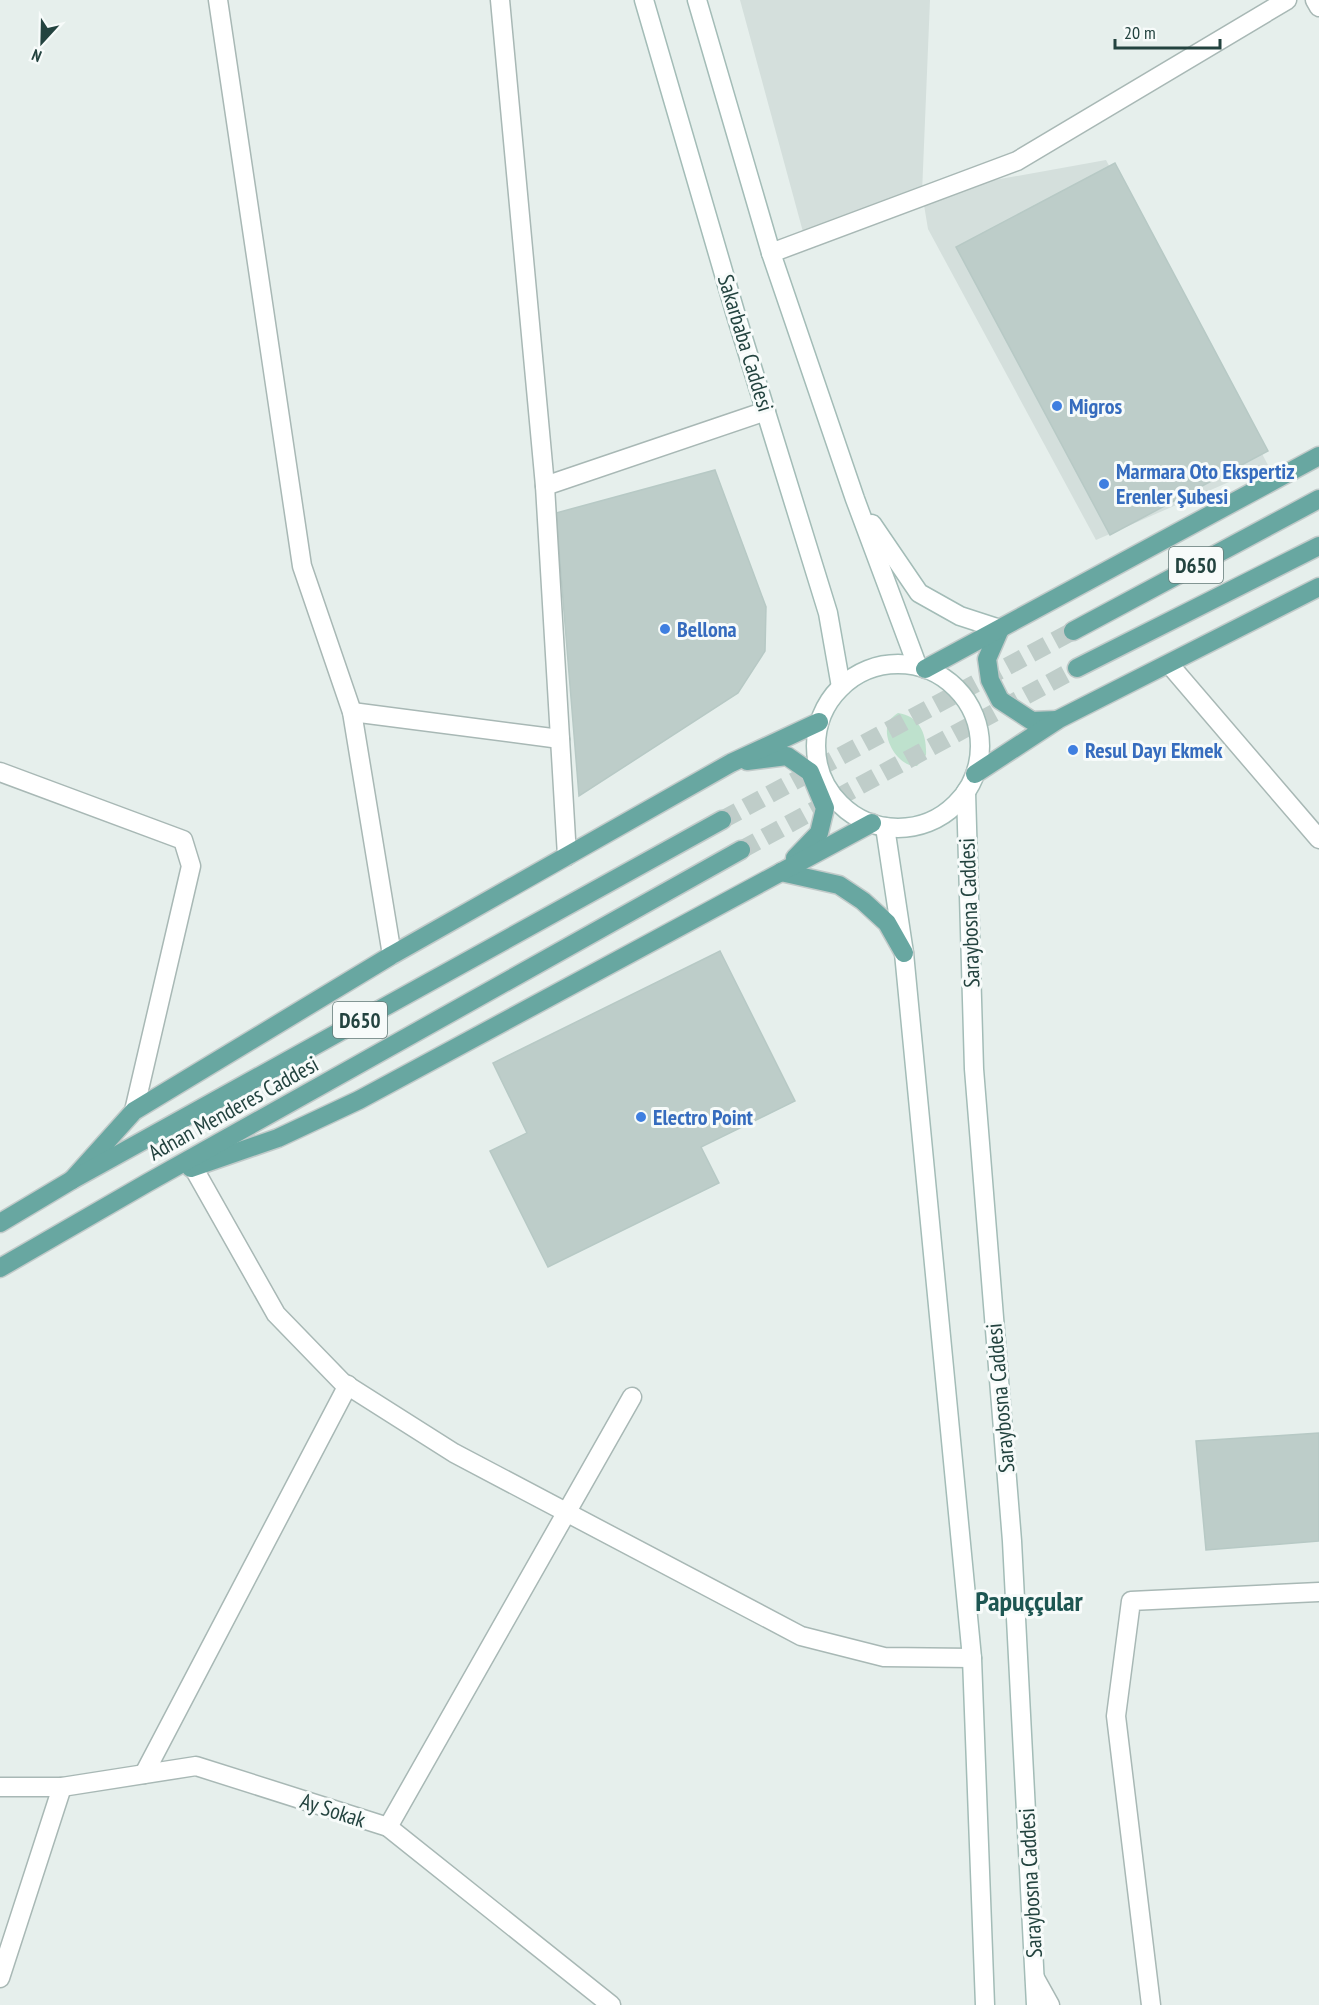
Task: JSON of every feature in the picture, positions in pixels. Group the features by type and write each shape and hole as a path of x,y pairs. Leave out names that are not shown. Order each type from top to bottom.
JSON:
{"main road":[{"path":"921,667 1000,629 1319,456"},
{"name":"D650","path":"1073,631 1319,499"},
{"path":"1077,668 1319,546"},
{"path":"975,774 1059,719 1319,587"},
{"path":"1000,629 987,659 990,680 1000,700 1032,721 1059,719"},
{"path":"72,1180 134,1111 392,955 731,763 819,722"},
{"path":"731,763 787,756 810,772 825,808 819,833 781,872"},
{"name":"Adnan Menderes Caddesi","path":"0,1223 72,1180 722,820"},
{"path":"147,1183 278,1138 359,1100 781,872 878,825"},
{"name":"Adnan Menderes Caddesi","path":"0,1269 147,1183 741,850"},
{"path":"781,872 839,885 863,901 887,923 904,953"}],"street":[{"path":"218,0 302,566 352,712 392,955"},
{"path":"500,0 545,486 567,856"},
{"name":"Sakarbaba Caddesi","path":"644,0 828,613 841,687"},
{"path":"697,0 771,253 855,499 921,667"},
{"path":"771,253 1017,161 1287,0"},
{"path":"1315,0 1319,7"},
{"path":"545,486 766,411"},
{"path":"855,499 919,593 960,616 1000,629"},
{"path":"890,664 921,667 943,676 963,695 976,719 981,747 975,774 966,792 951,809 930,821 908,827 878,825 853,814 837,800 825,783 818,763 816,742 819,722 828,703 841,687 864,671 890,664"},
{"path":"1169,664 1319,839"},
{"path":"352,712 560,739"},
{"path":"0,772 183,840 191,866 134,1111"},
{"name":"Saraybosna Caddesi","path":"966,792 974,1069 1012,1541 1036,2005"},
{"path":"878,825 904,953 972,1658 985,2005"},
{"path":"193,1167 276,1314 348,1385 454,1453 801,1636 884,1657 972,1658"},
{"path":"144,1774 348,1385"},
{"path":"388,1827 632,1398"},
{"path":"1151,2005 1116,1716 1131,1601 1319,1592"},
{"name":"Ay Sokak","path":"0,1787 62,1787 196,1766 388,1827 610,2005"},
{"path":"0,1978 62,1787"},
{"path":"1035,1978 1050,2005"}],"shaded area":[{"path":"740,0 930,0 922,193 806,243"},
{"path":"1106,160 1268,465 1096,540 928,229 922,193"}],"green space":[{"path":"898,713 912,718 921,728 926,755 917,766 910,765 898,757 889,742 887,727"}],"building":[{"path":"1115,163 1268,451 1110,535 956,247"},
{"name":"Bellona","path":"715,470 766,607 765,651 738,693 579,796 556,513"},
{"name":"Electro Point","path":"720,951 795,1101 701,1147 719,1183 548,1267 490,1151 527,1133 493,1063"},
{"path":"1319,1433 1319,1541 1206,1550 1196,1441"}],"tunnel":[{"path":"722,820 1073,631"},
{"path":"741,850 1077,668"}],"place":[{"name":"Migros","path":"1057,406"},
{"name":"Marmara Oto Ekspertiz Erenler Şubesi","path":"1104,484"},
{"name":"Bellona","path":"665,629"},
{"name":"Resul Dayı Ekmek","path":"1073,750"},
{"name":"Electro Point","path":"641,1117"}],"district":[{"name":"Papuççular","path":"1029,1600"}]}
